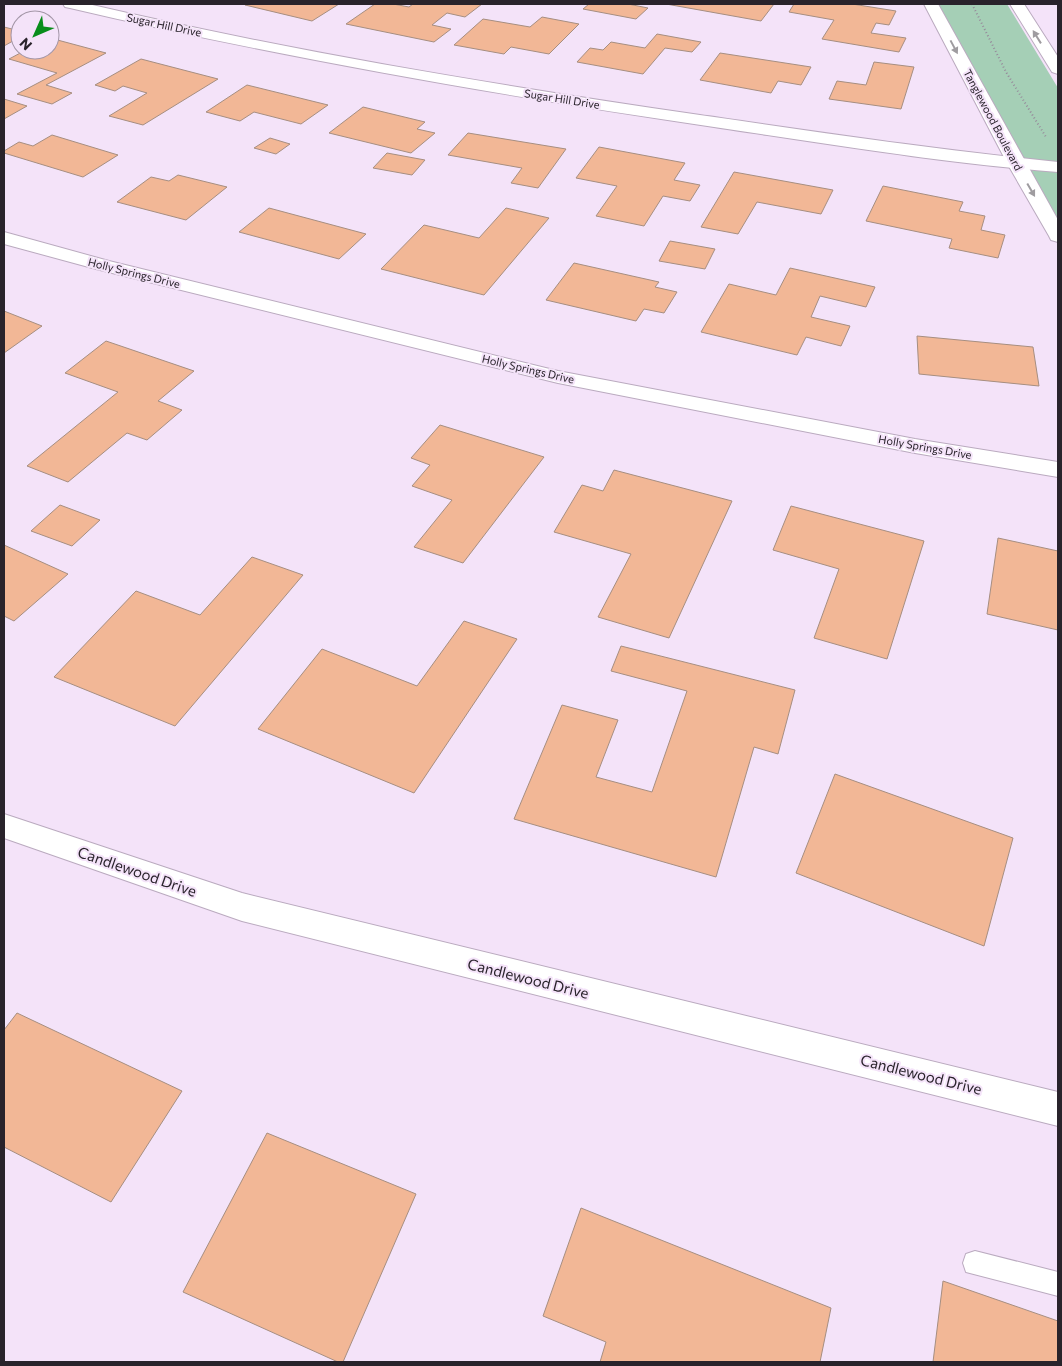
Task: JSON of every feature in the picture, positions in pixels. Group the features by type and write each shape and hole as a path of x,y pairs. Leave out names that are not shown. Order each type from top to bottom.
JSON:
{"street":[{"name":"Sugar Hill Drive","path":"70,4 301,53 519,92 821,138 1058,167"},
{"name":"Tanglewood Boulevard","path":"931,4 1016,163 1058,236"},
{"path":"1017,4 1058,69"},
{"name":"Holly Springs Drive","path":"4,238 103,265 558,377 914,446 1058,470"},
{"name":"Candlewood Drive","path":"4,826 242,907 1058,1109"}],"lane":[{"path":"975,1263 1058,1284"}],"path":[{"path":"972,4 979,21 1022,101 1048,140"}],"green space":[{"path":"938,4 1007,4 1058,88 1058,220 1018,151"}],"building":[{"path":"339,4 312,21 245,5"},
{"path":"375,4 393,4 409,7 413,4 482,4 465,17 447,13 432,25 451,29 434,42 346,24"},
{"path":"589,4 628,4 648,8 636,19 583,9"},
{"path":"666,4 774,4 761,21"},
{"path":"794,4 852,4 896,11 889,25 876,23 871,33 906,38 899,52 822,39 834,20 789,12"},
{"path":"542,17 579,24 549,54 511,47 504,54 454,45 483,19 530,27"},
{"path":"4,27 10,28 10,43 4,46"},
{"path":"657,34 701,42 692,52 665,48 643,74 577,62 590,48 603,50 611,42 645,48"},
{"path":"60,41 106,53 46,85 72,93 52,104 17,94 57,73 12,60 60,60"},
{"path":"720,53 811,67 801,85 778,81 771,93 700,80"},
{"path":"141,59 218,79 143,125 109,116 147,93 123,86 115,91 95,85"},
{"path":"874,62 914,67 901,109 829,99 837,81 866,85"},
{"path":"247,85 328,105 301,124 254,112 240,121 206,112"},
{"path":"4,99 27,106 4,119"},
{"path":"363,107 425,122 417,129 435,133 411,153 329,133"},
{"path":"468,133 566,149 538,188 511,183 522,168 448,155"},
{"path":"52,135 118,155 83,177 4,153 4,151 19,142 33,146"},
{"path":"270,138 290,144 276,154 254,148"},
{"path":"599,147 685,163 674,180 700,185 690,201 663,196 644,226 596,216 617,186 576,178"},
{"path":"387,153 425,160 412,175 373,168"},
{"path":"734,172 833,190 821,214 757,202 738,234 701,227"},
{"path":"178,175 227,187 186,220 117,202 151,177 169,181"},
{"path":"883,186 963,202 959,211 985,216 981,230 1005,235 998,258 949,248 952,239 866,221"},
{"path":"269,208 366,234 339,259 239,232"},
{"path":"506,208 549,218 484,295 381,269 424,225 479,238"},
{"path":"670,241 715,249 705,269 659,261"},
{"path":"574,263 659,282 655,287 677,292 664,313 644,309 636,321 546,300"},
{"path":"790,268 875,287 866,307 820,296 811,317 850,326 841,346 806,337 797,355 701,332 729,284 776,295"},
{"path":"4,311 42,326 4,353"},
{"path":"917,336 1033,347 1039,386 919,374"},
{"path":"106,341 194,371 158,401 182,410 147,440 127,433 68,482 27,466 118,392 65,373"},
{"path":"440,425 544,457 463,563 414,547 452,500 412,486 430,465 411,458"},
{"path":"614,470 732,501 669,638 598,617 631,554 554,532 582,485 603,491"},
{"path":"60,505 100,520 72,546 31,531"},
{"path":"791,506 924,541 887,659 814,638 839,569 773,550"},
{"path":"998,538 1058,551 1058,630 987,614"},
{"path":"4,545 68,574 14,621 4,616"},
{"path":"252,557 303,575 175,726 54,677 136,591 200,615"},
{"path":"464,621 517,639 414,793 258,729 322,649 417,686"},
{"path":"621,646 795,690 778,754 754,747 716,877 514,819 562,705 618,720 596,777 652,792 687,691 611,671"},
{"path":"835,774 1013,838 984,946 796,873"},
{"path":"17,1013 182,1091 111,1202 4,1147 4,1030"},
{"path":"267,1133 416,1194 343,1362 338,1362 183,1292"},
{"path":"581,1208 831,1308 820,1362 600,1362 606,1342 543,1316"},
{"path":"943,1281 1058,1321 1058,1362 933,1362"}]}
